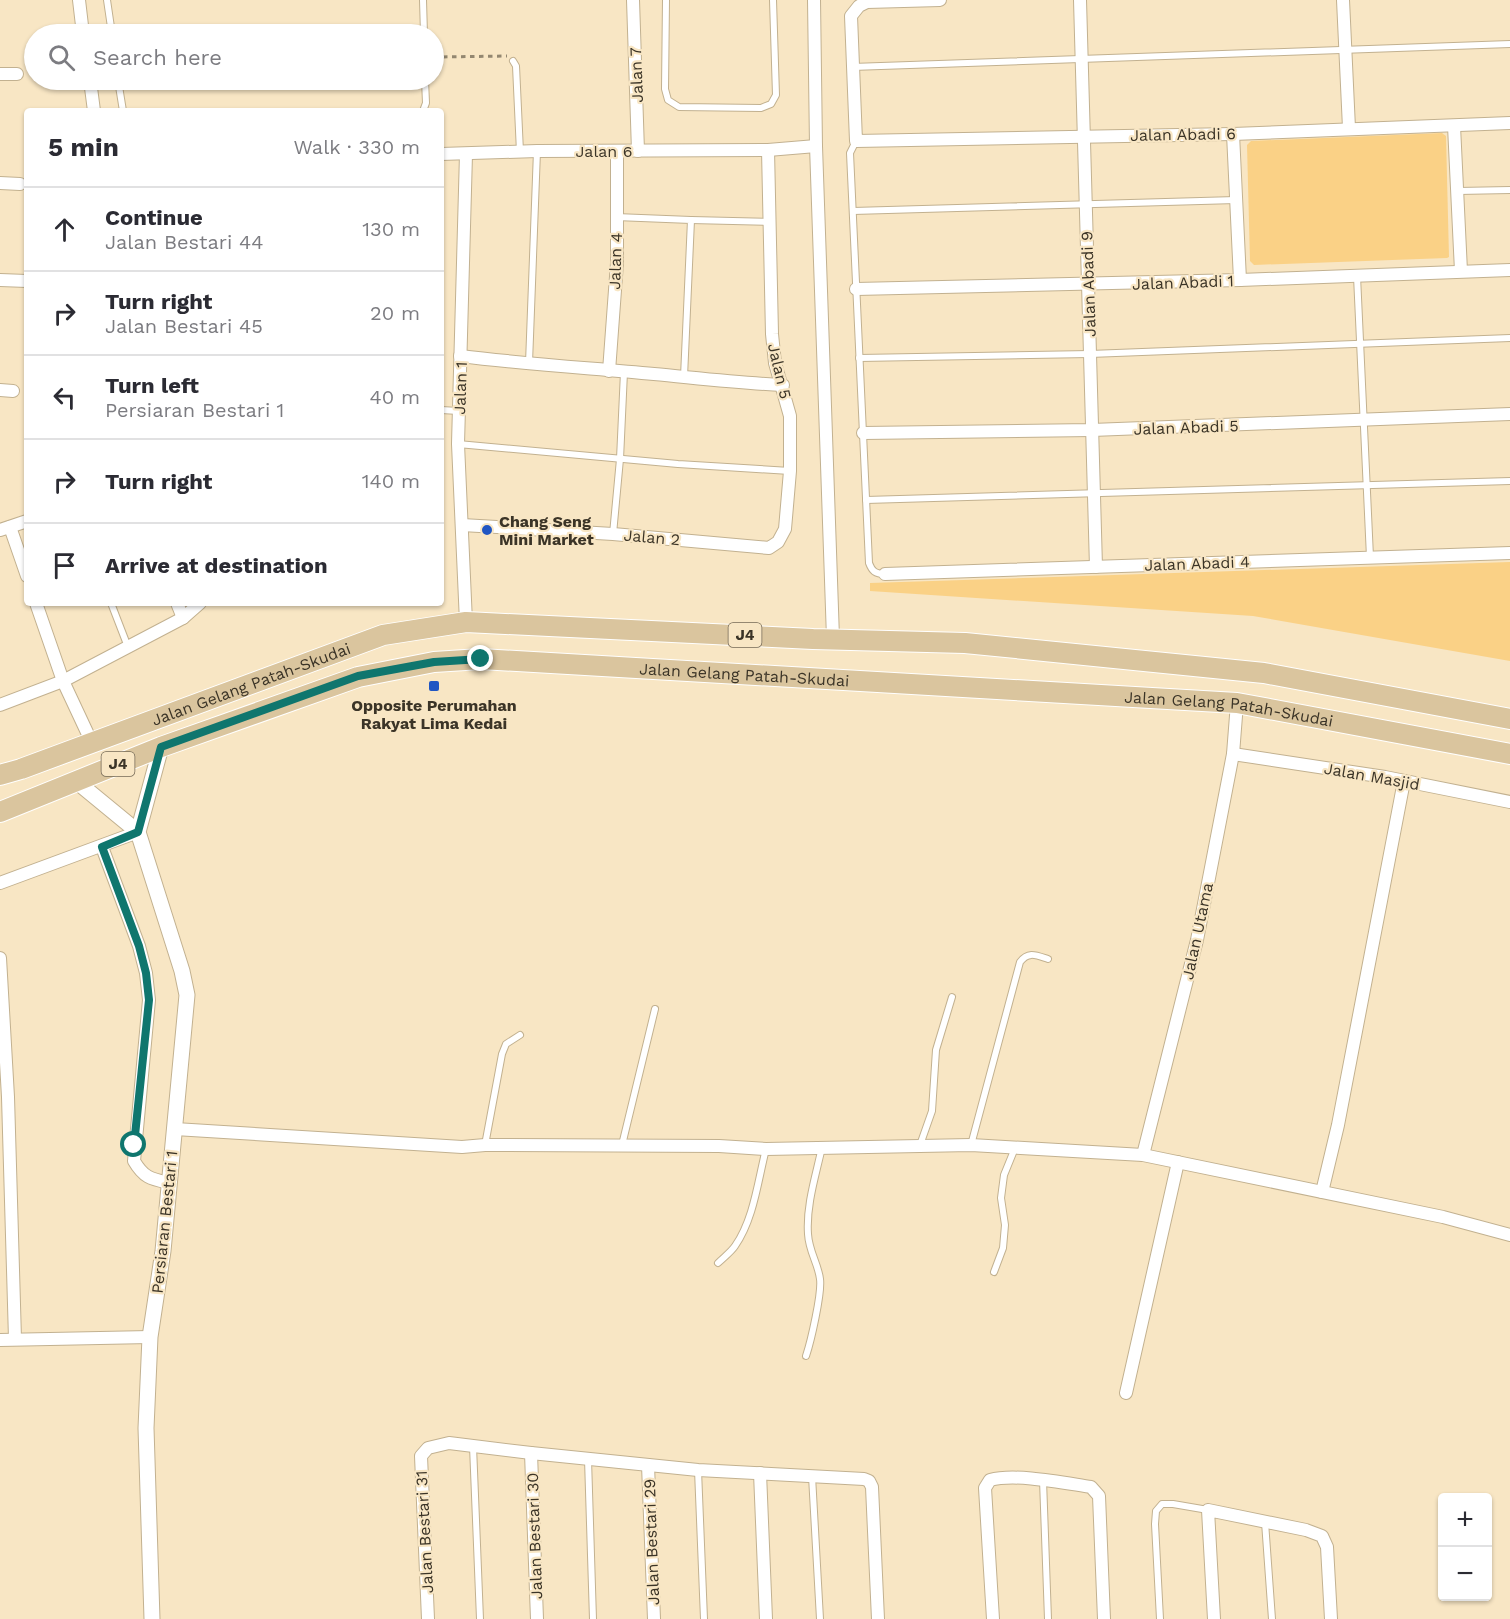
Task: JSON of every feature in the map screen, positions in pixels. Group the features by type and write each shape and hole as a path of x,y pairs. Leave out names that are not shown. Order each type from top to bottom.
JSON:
{"main road":[{"name":"Jalan Gelang Patah-Skudai","path":"0,775 21,770 383,635 466,622 813,639 965,643 1264,673 1510,719"},
{"name":"Jalan Gelang Patah-Skudai","path":"0,812 161,747 358,676 434,662 481,659 1237,703 1510,754"}],"street":[{"path":"79,0 82,24"},
{"name":"Jalan 7","path":"633,0 638,151"},
{"path":"814,0 816,146 834,638"},
{"path":"855,141 852,16 860,6 867,2 940,0"},
{"name":"Jalan Abadi 9","path":"1080,0 1096,567"},
{"path":"1343,0 1348,128"},
{"path":"0,74 17,74"},
{"path":"91,90 94,108"},
{"name":"Jalan Abadi 6","path":"855,141 1233,134 1510,123"},
{"path":"1454,126 1461,271"},
{"path":"1233,134 1240,280"},
{"name":"Jalan 6","path":"444,154 537,151 768,150 816,146"},
{"name":"Jalan 5","path":"768,150 772,334 775,363 790,416 790,471 785,529 778,542 769,548"},
{"name":"Jalan 4","path":"609,371 617,263 617,151"},
{"name":"Jalan 1","path":"466,154 458,444 466,622"},
{"path":"0,183 20,184"},
{"name":"Jalan Abadi 1","path":"856,289 1088,285 1510,270"},
{"path":"0,280 24,281"},
{"path":"460,356 529,365 783,385"},
{"name":"Jalan Abadi 5","path":"863,433 1092,430 1510,414"},
{"path":"24,522 5,528 24,569"},
{"name":"Jalan 2","path":"462,525 613,534 769,548"},
{"name":"Jalan Abadi 4","path":"885,574 1510,552"},
{"path":"37,606 63,681 92,743"},
{"path":"178,606 183,618"},
{"path":"0,705 63,681 183,618 197,606"},
{"name":"Jalan Utama","path":"1143,1155 1197,940 1233,754 1237,703"},
{"path":"138,832 161,747"},
{"name":"Jalan Masjid","path":"1233,754 1404,781 1510,802"},
{"path":"76,781 138,832"},
{"path":"1322,1192 1338,1125 1404,781"},
{"path":"0,883 138,832"},
{"name":"Persiaran Bestari 1","path":"138,832 182,971 187,995 163,1251 150,1337 146,1428 152,1619"},
{"path":"102,847 139,946 146,973 149,1000 134,1161 147,1178 169,1183"},
{"path":"0,958 15,1339"},
{"path":"175,1129 462,1147 622,1145 766,1149 971,1145 1143,1155 1443,1217 1510,1235"},
{"path":"1126,1394 1178,1162"},
{"path":"0,1340 150,1337"},
{"name":"Jalan Bestari 31","path":"428,1619 421,1456 428,1448 449,1443 473,1446"},
{"path":"473,1446 698,1470 812,1475 869,1481 872,1486 878,1619"},
{"name":"Jalan Bestari 30","path":"531,1453 537,1619"},
{"name":"Jalan Bestari 29","path":"648,1465 654,1619"},
{"path":"760,1473 766,1619"},
{"path":"993,1619 985,1488 990,1480 998,1478 1042,1480 1091,1487 1099,1496 1104,1619"},
{"path":"1214,1619 1208,1510 1306,1530 1323,1536 1327,1547 1331,1619"}],"lane":[{"path":"107,0 111,24"},
{"path":"423,0 424,24"},
{"path":"666,0 665,89 668,100 679,107 761,108 771,104 776,95 773,0"},
{"path":"852,67 1510,44"},
{"path":"513,61 516,66 520,152"},
{"path":"120,90 123,108"},
{"path":"424,108 425,90"},
{"path":"855,141 850,153 869,563 872,571 885,574"},
{"path":"529,365 537,151"},
{"path":"1457,191 1510,190"},
{"path":"853,211 1236,200"},
{"path":"616,217 769,222"},
{"path":"684,377 691,220"},
{"path":"1357,276 1370,557"},
{"path":"859,358 1090,354 1510,338"},
{"path":"613,534 620,459 624,372"},
{"path":"444,410 459,411"},
{"path":"458,444 620,459 790,471"},
{"path":"866,500 1510,481"},
{"path":"112,606 128,648"},
{"path":"971,1145 1020,962 1024,956 1030,954 1048,959"},
{"path":"920,1145 932,1111 936,1050 952,997"},
{"path":"622,1145 655,1009"},
{"path":"485,1145 502,1054 506,1044 520,1035"},
{"path":"806,1356 811,1341 821,1282 818,1268 811,1255 808,1233 810,1200 822,1147"},
{"path":"994,1272 1003,1248 1005,1226 1001,1198 1004,1175 1015,1148"},
{"path":"718,1263 734,1248 742,1233 766,1149"},
{"path":"473,1446 480,1619"},
{"path":"588,1459 593,1619"},
{"path":"698,1470 704,1619"},
{"path":"812,1475 820,1619"},
{"path":"1042,1480 1048,1619"},
{"path":"1160,1619 1156,1511 1162,1504 1208,1510"},
{"path":"1265,1521 1272,1619"}],"path":[{"path":"444,57 505,55 513,61"}],"shaded area":[{"path":"1442,133 1446,136 1449,257 1254,265 1250,261 1247,145 1251,141"},
{"path":"1510,562 1510,661 1253,616 870,591 870,583"}],"place":[{"name":"Chang Seng Mini Market","path":"487,530"},
{"name":"Opposite Perumahan Rakyat Lima Kedai","path":"434,686"}],"route":[{"path":"134,1145 149,1000 146,973 139,946 102,847 138,832 161,747 358,676 434,662 481,659"}]}
